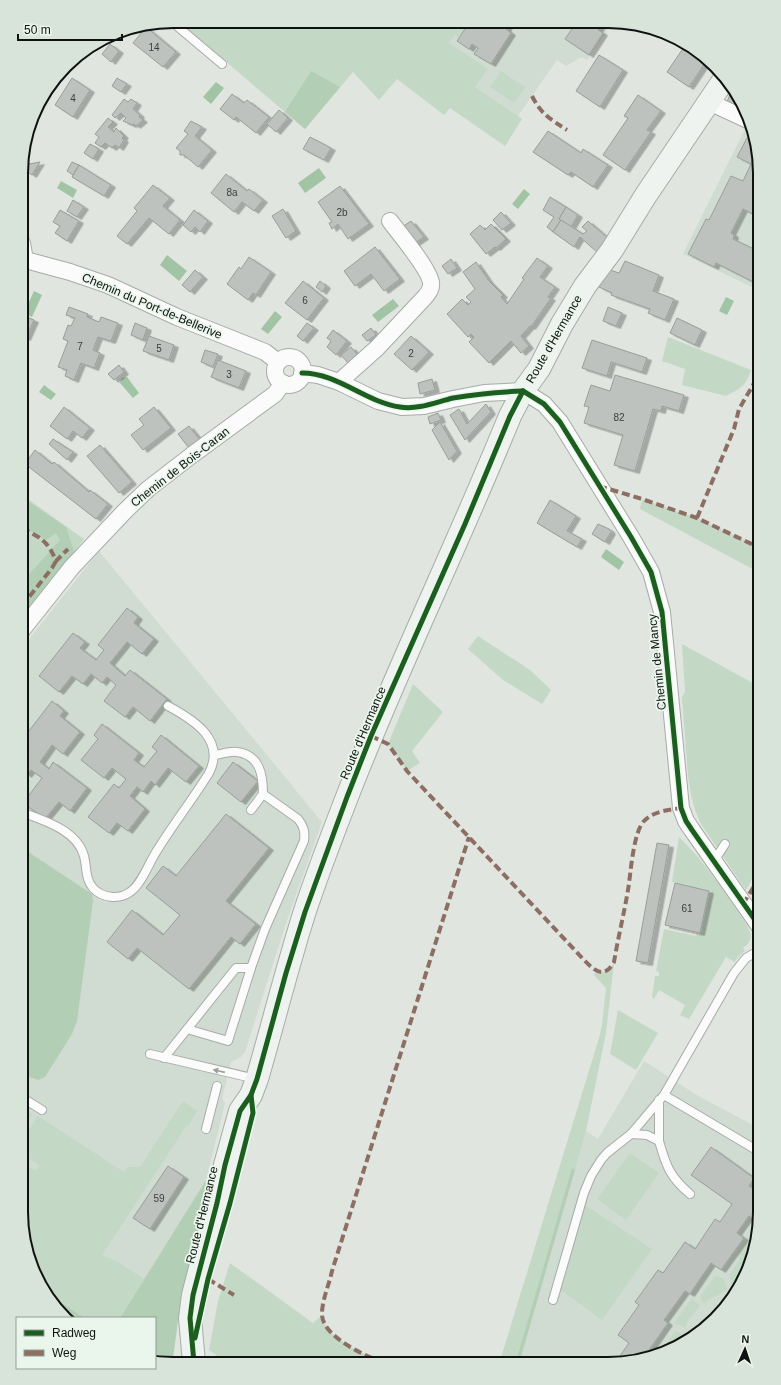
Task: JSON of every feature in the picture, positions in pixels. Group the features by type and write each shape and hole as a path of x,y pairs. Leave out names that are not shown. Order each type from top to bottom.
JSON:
{"main road":[{"name":"Route d'Hermance","path":"194,1353 190,1318 196,1280 240,1111 254,1087 305,912 347,797 372,736 465,524 510,416 523,391 539,369 562,324 585,286 612,250 646,195 722,83"}],"street":[{"path":"709,102 742,117"},
{"path":"339,382 376,348 425,297 430,289 431,283 426,271 390,221"},
{"name":"Chemin du Port-de-Bellerive","path":"28,261 70,272 108,285 177,317 265,352 278,362"},
{"path":"286,358 294,358 301,364 302,373 299,380 291,385 278,380 275,371 278,362 286,358"},
{"path":"302,373 318,375 339,382 378,401 402,408 424,406 484,393 523,391"},
{"name":"Chemin de Bois-Caran","path":"28,622 72,567 148,489 275,394 284,383"},
{"name":"Chemin de Mancy","path":"523,391 544,404 560,422 652,572 662,612 681,808 686,821 753,917"}],"lane":[{"path":"179,28 222,64"},
{"path":"28,814 58,827 76,841 84,855 89,881 96,890 108,896 125,895 131,892 144,874 157,850 209,773 214,762 215,755 209,740 200,727 191,718 168,706"},
{"path":"215,755 237,752 251,758 260,770 263,782 263,794 251,810"},
{"path":"187,1029 228,1041 265,929 304,841 302,824 298,818 263,794"},
{"path":"714,860 725,844"},
{"path":"553,1300 587,1186 601,1160 607,1153 631,1134 662,1098 734,973 746,958 753,954"},
{"path":"164,1058 236,968 251,968"},
{"path":"150,1054 254,1087"},
{"path":"206,1129 217,1086"},
{"path":"662,1098 659,1141 666,1164 672,1175 690,1194"},
{"path":"662,1098 753,1146"},
{"path":"28,1101 42,1110"},
{"path":"631,1134 647,1135 659,1141"}],"shaded area":[{"path":"186,28 466,28 459,38 455,35 449,43 488,69 475,87 522,119 505,146 450,108 444,115 397,79 379,100 353,72 305,129"},
{"path":"466,28 609,28 587,60 582,57 566,66 557,60 518,116 522,119 505,146 449,43 455,34 460,38"},
{"path":"311,71 340,87 305,129 285,112"},
{"path":"501,71 525,87 514,103 490,87"},
{"path":"216,82 224,88 211,104 203,97"},
{"path":"746,128 753,164 753,288 683,254"},
{"path":"319,168 326,178 305,193 298,183"},
{"path":"61,181 77,190 73,198 57,188"},
{"path":"524,189 530,194 518,209 512,204"},
{"path":"167,255 187,271 179,281 160,265"},
{"path":"34,291 42,295 32,317 28,315 28,304"},
{"path":"726,297 734,301 727,315 719,311"},
{"path":"393,299 399,306 378,322 372,315"},
{"path":"275,311 282,317 268,334 261,329"},
{"path":"668,337 751,370 747,380 739,388 726,396 682,385 685,369 662,361"},
{"path":"127,377 139,393 133,398 120,383 122,378"},
{"path":"44,385 56,394 51,400 39,392"},
{"path":"28,499 84,539 28,612"},
{"path":"642,499 697,518 753,544 753,569 640,509"},
{"path":"28,501 66,527 74,551 28,612 28,575 60,540 56,533 46,540 28,530"},
{"path":"606,549 624,562 619,570 601,557"},
{"path":"99,551 322,822 285,926 245,1052 241,1057 231,1062 222,1099 225,1103 224,1108 206,1180 121,1317 83,1317 58,1300 52,1293 39,1267 33,1250 29,1231 28,1062 45,1077 92,894 28,852 28,640"},
{"path":"478,636 530,670 551,690 542,704 503,680 468,649"},
{"path":"682,644 753,683 753,877 746,890 701,824 695,810 688,776 682,697 685,692"},
{"path":"413,684 443,712 412,751 420,763 407,771 388,744"},
{"path":"679,837 698,857 715,879 747,925 751,935 749,943 743,948 745,951 735,962 726,957 689,1019 680,1015 685,1005 659,990 654,999 652,997 655,976 659,976 659,972 656,971 664,929 696,936 699,934 709,891 672,882"},
{"path":"28,852 92,894 93,901 77,1021 72,1034 45,1077 38,1080 29,1077"},
{"path":"614,962 606,1033 586,1131 575,1170 572,1169 517,1357 501,1357 599,1038 606,988 594,975 596,971 605,972"},
{"path":"618,1010 658,1033 636,1070 610,1054"},
{"path":"644,1061 700,1097 753,1125 753,1221 745,1259 729,1293 711,1315 689,1333 663,1346 646,1352 617,1357 521,1357 586,1131 598,1139"},
{"path":"183,1101 197,1111 102,1255 118,1262 144,1279 121,1317 83,1317 58,1300 52,1293 39,1267 33,1250 28,1221 28,1166 36,1171 39,1165 28,1158 28,1131 38,1116 124,1172 127,1167 140,1167"},
{"path":"28,1111 32,1114 28,1120"},
{"path":"630,1153 659,1173 626,1220 597,1199"},
{"path":"572,1168 575,1170 521,1357 517,1357"},
{"path":"206,1180 206,1201 181,1301 173,1357 156,1356 156,1317 121,1317"},
{"path":"585,1205 652,1249 602,1320 561,1290"},
{"path":"747,1242 749,1245 745,1259 734,1284 732,1285 729,1276 739,1261 738,1253"},
{"path":"230,1263 313,1323 322,1315 324,1323 329,1330 342,1342 371,1357 219,1357 209,1350 218,1301"},
{"path":"715,1276 720,1277 723,1280 727,1289 704,1303 700,1297"},
{"path":"692,1298 700,1306 688,1320 685,1328 674,1323"},
{"path":"58,1300 83,1317 72,1317"},
{"path":"675,1331 682,1333 681,1337 666,1345"}],"building":[{"path":"466,28 507,28 511,33 491,64 474,54 478,48 472,44 469,49 457,41"},
{"path":"573,28 599,28 598,30 603,33 589,55 565,39"},
{"path":"150,30 176,52 163,67 133,43 142,32"},
{"path":"110,44 119,51 111,62 102,54"},
{"path":"683,49 704,64 689,87 667,72"},
{"path":"599,55 623,70 600,107 576,91"},
{"path":"72,78 90,90 73,117 55,105"},
{"path":"117,78 127,84 121,92 112,86"},
{"path":"232,94 244,103 247,100 269,117 256,133 236,117 234,120 220,109"},
{"path":"730,94 737,106 727,102"},
{"path":"638,95 661,111 647,130 651,132 625,170 603,155 628,118 624,116"},
{"path":"124,99 128,102 131,99 137,103 133,109 143,120 136,126 123,121 126,118 121,113 115,118 112,115"},
{"path":"279,110 288,118 276,132 267,124"},
{"path":"108,118 113,122 108,127 114,132 116,128 124,136 122,138 124,140 119,148 115,145 112,148 105,143 101,147 95,143 99,137 95,134"},
{"path":"191,121 202,127 195,136 212,150 198,167 184,155 180,155 180,151 176,148 188,134 184,131"},
{"path":"548,131 581,153 583,149 608,165 593,187 571,172 568,175 533,152"},
{"path":"310,137 331,148 324,160 303,149"},
{"path":"747,138 749,139 753,164 753,214 743,209 731,233 734,235 733,239 753,249 753,282 716,263 714,267 688,254 706,219 709,220 731,176 743,181 751,164 737,157"},
{"path":"90,144 99,149 93,159 84,153"},
{"path":"40,162 32,175 28,172 29,164"},
{"path":"72,162 79,165 73,175 67,171"},
{"path":"79,165 111,185 104,196 72,177"},
{"path":"226,174 247,191 249,189 263,200 254,211 242,202 234,212 211,193"},
{"path":"153,185 170,198 163,206 180,220 169,234 149,218 127,244 117,236 137,211 134,208"},
{"path":"340,186 369,224 348,239 338,224 332,229 329,223 332,222 318,202"},
{"path":"550,197 566,207 559,219 561,220 553,232 547,227 554,217 543,210"},
{"path":"73,200 84,207 77,217 67,211"},
{"path":"566,207 578,215 571,227 559,219"},
{"path":"283,209 296,231 286,238 272,216"},
{"path":"60,210 79,221 67,241 55,233 60,226 53,222"},
{"path":"194,210 208,221 200,232 195,227 191,232 183,225"},
{"path":"501,212 511,223 502,230 493,220"},
{"path":"561,220 583,234 587,231 582,227 588,221 609,239 598,253 580,237 574,247 553,232"},
{"path":"411,221 424,237 415,243 402,227"},
{"path":"491,224 506,239 486,254 470,234 480,225 485,230"},
{"path":"375,247 400,279 384,291 371,274 355,286 344,271"},
{"path":"249,257 271,272 256,295 253,293 248,300 227,284 239,267 241,269"},
{"path":"537,258 548,266 540,277 555,287 548,297 551,298 531,327 530,326 521,336 529,346 521,353 511,341 489,363 469,342 474,337 471,334 468,337 447,314 462,299 468,305 471,302 466,297 475,289 463,272 476,262 489,281 503,295 501,297 507,304 524,279 522,278"},
{"path":"451,259 457,268 448,274 442,266"},
{"path":"625,261 659,275 653,291 674,299 665,320 648,313 650,309 611,295 612,293 599,287 607,269 619,273"},
{"path":"195,270 203,277 190,292 182,285"},
{"path":"303,281 324,298 307,320 285,303"},
{"path":"320,281 326,286 322,292 316,287"},
{"path":"69,307 88,314 87,317 99,322 101,317 118,323 111,341 98,337 93,350 100,353 94,368 81,363 74,380 65,376 67,370 58,367 68,341 63,339 68,325 71,326 75,318 66,315"},
{"path":"608,307 622,313 616,326 603,321"},
{"path":"28,318 34,320 28,334"},
{"path":"677,318 702,330 695,345 670,333"},
{"path":"135,323 147,328 143,340 131,335"},
{"path":"307,323 314,328 303,341 297,336"},
{"path":"371,328 376,335 367,341 362,335"},
{"path":"333,330 347,341 336,355 327,347 331,341 327,338"},
{"path":"149,336 174,345 169,360 143,351"},
{"path":"411,336 429,352 412,370 394,354"},
{"path":"592,340 647,358 642,372 611,362 607,376 582,368"},
{"path":"351,347 358,356 349,364 341,355"},
{"path":"205,350 218,354 213,367 201,362"},
{"path":"218,360 246,371 239,388 211,377"},
{"path":"119,365 124,372 114,380 108,374"},
{"path":"615,375 684,395 679,411 662,406 661,411 653,409 635,471 614,465 623,435 584,423 589,407 584,406 591,385 610,391"},
{"path":"432,379 435,390 420,394 418,383"},
{"path":"486,404 491,412 465,440 450,415 459,409 467,424"},
{"path":"64,407 90,428 82,438 73,431 67,439 50,426"},
{"path":"154,407 171,428 143,450 131,435 144,425 139,419"},
{"path":"438,413 441,420 430,424 428,417"},
{"path":"440,422 457,451 449,460 432,430"},
{"path":"189,426 200,440 189,448 178,434"},
{"path":"53,439 73,452 67,460 49,444"},
{"path":"100,445 132,482 119,493 87,456"},
{"path":"35,450 52,464 54,462 89,492 90,490 108,504 96,519 28,466 28,460"},
{"path":"550,500 576,516 567,531 582,539 577,547 537,523"},
{"path":"598,524 609,529 611,532 605,542 592,534"},
{"path":"127,608 138,617 134,623 154,639 142,654 127,642 110,663 125,676 130,670 167,699 150,721 133,707 125,717 104,701 116,685 107,677 102,683 91,674 83,684 72,676 59,692 39,676 73,633 85,642 80,648 96,660 104,650 98,645"},
{"path":"52,701 64,711 60,716 80,732 63,754 52,745 40,762 49,769 53,762 87,788 70,811 59,802 45,819 28,807 28,796 42,778 31,770 28,774 28,732"},
{"path":"102,724 139,753 134,760 144,767 157,751 152,747 161,735 199,766 186,782 168,768 155,785 151,781 143,792 137,787 130,796 145,809 128,831 117,823 109,833 88,817 114,784 119,788 126,779 112,768 104,778 81,760 98,739 94,735"},
{"path":"233,762 258,781 241,802 217,783"},
{"path":"226,814 269,848 226,901 256,924 240,944 231,937 189,989 137,948 128,959 107,942 132,910 163,935 180,915 146,888 163,866 176,876"},
{"path":"657,843 669,845 648,963 636,961"},
{"path":"675,883 709,891 700,933 665,925"},
{"path":"711,1147 753,1177 749,1186 753,1189 753,1219 749,1216 737,1233 744,1238 721,1270 711,1263 690,1294 685,1291 664,1320 668,1323 648,1351 619,1357 629,1343 618,1335 639,1305 635,1302 658,1270 663,1273 685,1242 695,1249 715,1219 720,1222 732,1204 691,1175"},
{"path":"168,1166 184,1177 150,1229 133,1218"}],"marked path":[{"path":"532,96 546,116 567,130"},
{"path":"697,518 734,429 739,409 753,385"},
{"path":"599,486 697,518 753,545"},
{"path":"28,532 47,544 56,561 68,549"},
{"path":"28,598 56,561"},
{"path":"371,736 388,744 407,771 584,960 599,972 606,971 614,962 628,890 631,863 637,834 640,827 644,821 652,815 681,808"},
{"path":"370,1357 346,1344 329,1330 324,1322 322,1314 323,1303 469,837"},
{"path":"743,904 753,888"},
{"path":"208,1279 234,1295"}],"cycle path":[{"path":"302,373 315,374 328,378 340,382 375,400 407,408 420,407 453,398 488,393 523,391"},
{"path":"523,391 544,404 560,422 651,572 662,612 681,808 686,821 753,917"},
{"path":"193,1357 190,1318 193,1295 217,1203 225,1165 240,1111 251,1095 257,1079 286,973 305,912 371,736 465,524 510,416 523,391"},
{"path":"195,1338 208,1279 230,1203 253,1113 251,1095"}]}
